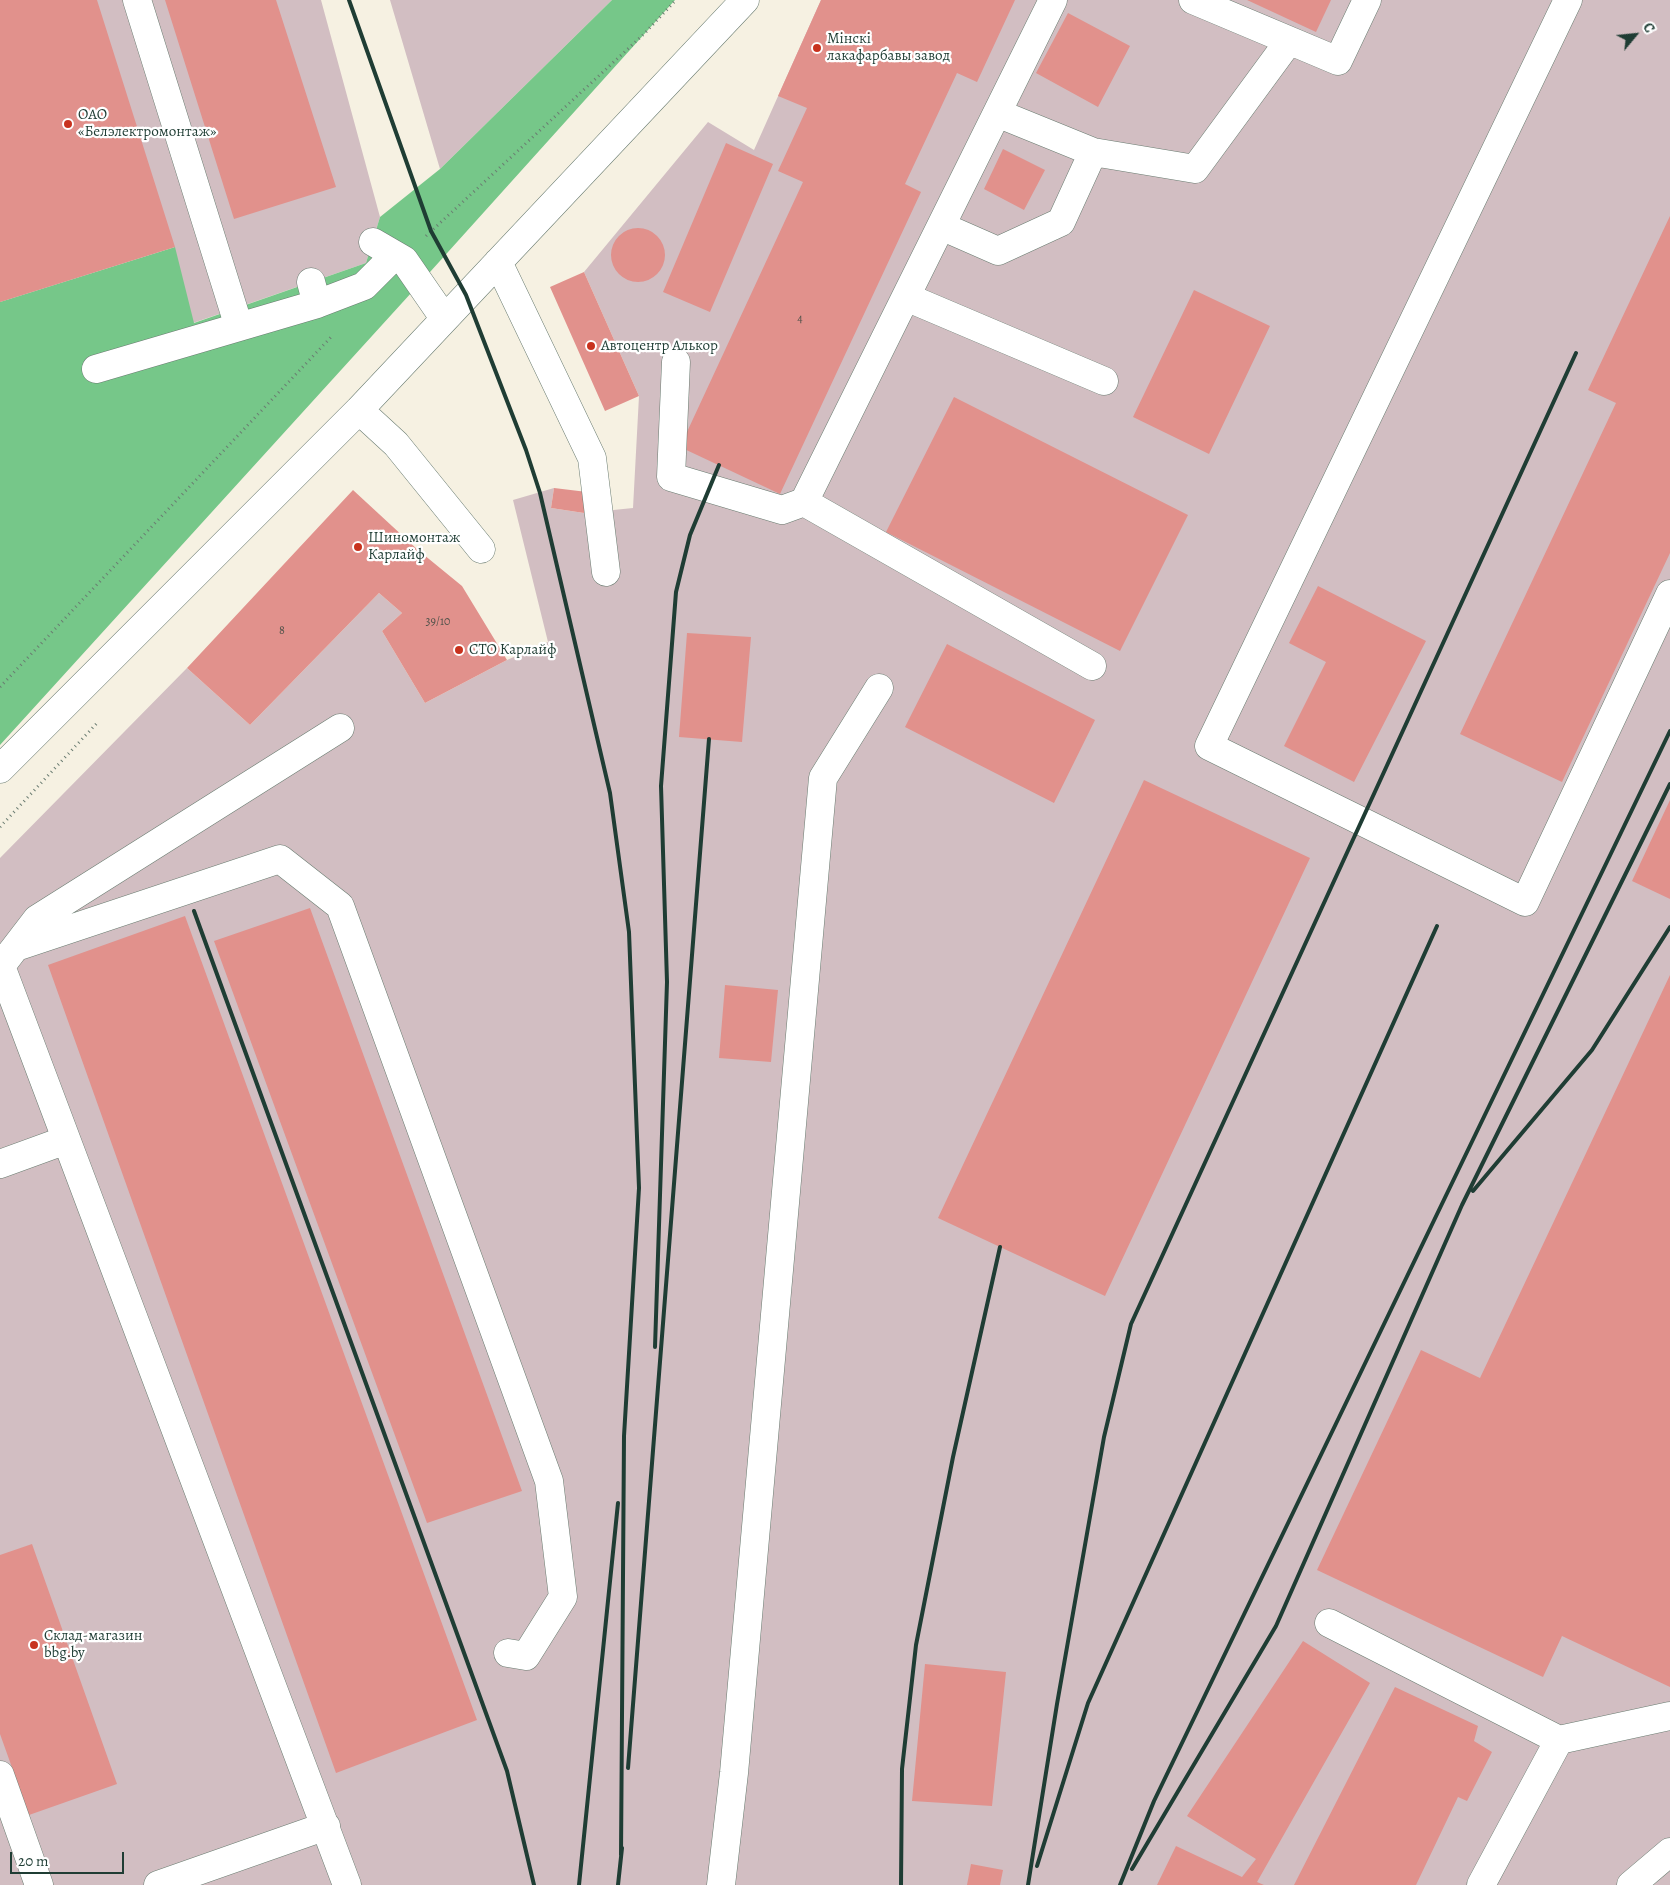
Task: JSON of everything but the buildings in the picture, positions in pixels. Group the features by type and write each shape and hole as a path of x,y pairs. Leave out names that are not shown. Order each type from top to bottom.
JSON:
{"street":[{"path":"137,0 239,328"},
{"path":"0,768 359,410 744,0"},
{"path":"676,362 671,477 782,510 804,502 1053,0"},
{"path":"1193,0 1338,61 1367,0"},
{"path":"1568,0 1209,746 1525,902 1670,594"},
{"path":"996,113 1093,152 1195,169 1289,41"},
{"path":"941,226 998,251 1061,222 1093,152"},
{"path":"96,369 239,328 314,293 364,286 391,252 444,318"},
{"path":"498,262 592,458 606,572"},
{"path":"906,297 1104,381"},
{"path":"359,410 396,444 481,549"},
{"path":"804,502 1092,666"},
{"path":"721,1885 737,1744 823,778 879,688"},
{"path":"340,728 37,919 1,966 347,1885"},
{"path":"16,946 280,859 340,906 549,1481 562,1597 526,1656 508,1653"},
{"path":"0,1164 66,1140"},
{"path":"1329,1623 1559,1740 1670,1716"},
{"path":"1481,1885 1559,1740"},
{"path":"0,1775 39,1885"},
{"path":"158,1885 326,1826"},
{"path":"1632,1885 1670,1852"}],"path":[{"path":"391,252 431,230 645,33 676,0"},
{"path":"0,687 336,332"}],"shaded area":[{"path":"0,0 321,0 380,217 366,263 193,323 174,247 0,302"},
{"path":"390,0 612,0 440,169"},
{"path":"821,0 1670,0 1670,1885 0,1885 0,858 187,668 250,725 379,593 402,613 382,631 425,703 507,660 548,642 513,500 554,488 551,508 584,513 633,508 639,396 584,272 708,122 754,150"}],"green space":[{"path":"612,0 675,0 0,745 0,302 175,247 194,323 366,263 380,217 440,169"}],"railway":[{"path":"349,0 431,231 466,295 526,450 540,493 610,793 629,932 639,1188 624,1436 621,1855"},
{"path":"1028,1885 1057,1704 1104,1437 1131,1324 1576,353"},
{"path":"655,1347 667,982 661,786 676,592 690,535 719,465"},
{"path":"1120,1885 1154,1801 1670,731"},
{"path":"628,1768 709,739"},
{"path":"1132,1869 1276,1626 1462,1205 1670,784"},
{"path":"194,911 507,1771 534,1885"},
{"path":"1037,1866 1088,1703 1437,926"},
{"path":"1473,1191 1592,1050 1670,927"},
{"path":"901,1885 902,1769 916,1645 953,1457 1000,1247"},
{"path":"579,1885 618,1503"},
{"path":"618,1885 622,1848"}],"place":[{"name":"Мінскі лакафарбавы завод","path":"817,48"},
{"name":"ОАО «Белэлектромонтаж»","path":"68,124"},
{"name":"Автоцентр Алькор","path":"591,346"},
{"name":"Шиномонтаж Карлайф","path":"358,547"},
{"name":"СТО Карлайф","path":"459,650"},
{"name":"Склад-магазин bbg.by","path":"34,1645"}]}
